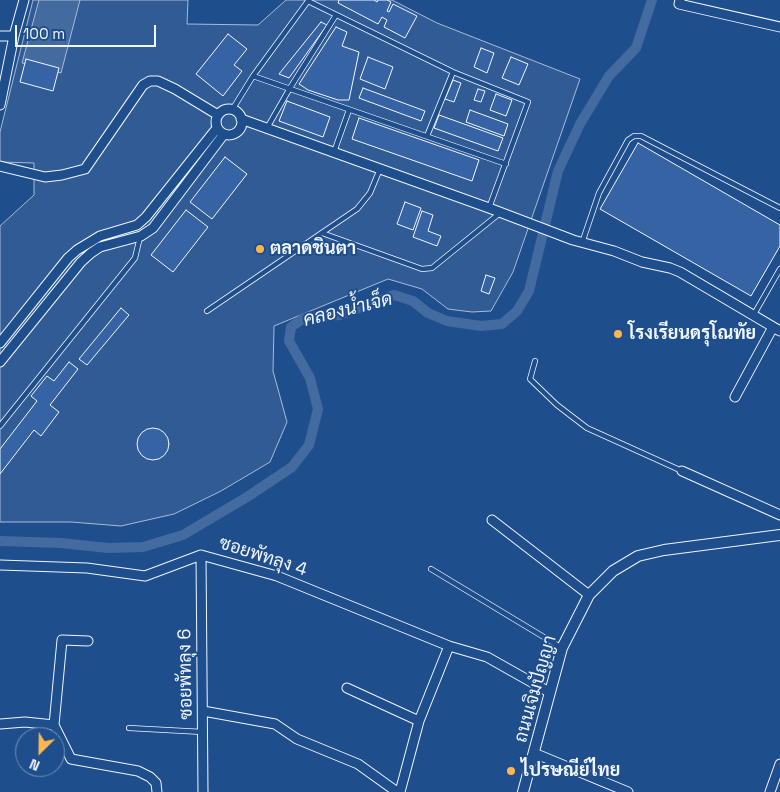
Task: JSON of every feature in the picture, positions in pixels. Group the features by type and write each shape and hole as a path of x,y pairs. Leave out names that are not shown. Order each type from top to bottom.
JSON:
{"street":[{"path":"0,105 14,36 24,0"},
{"path":"680,0 679,4 780,27"},
{"path":"0,36 14,36"},
{"path":"0,166 45,177 85,169 143,85 150,81 158,81 175,89 218,115"},
{"path":"224,110 232,110 240,114 241,127 236,133 228,135 220,131 216,122 218,115 224,110"},
{"path":"241,118 578,242 680,272 776,329 735,397"},
{"path":"0,343 68,258 93,240 105,234 136,225 146,217 220,131"},
{"path":"0,362 82,262 96,250 141,236 153,228 220,131"},
{"path":"105,234 108,245"},
{"path":"32,303 42,309"},
{"path":"682,471 780,515"},
{"path":"492,520 589,595"},
{"name":"ถนนเจิมปัญญา","path":"523,792 562,648 589,595 613,571 638,556 664,550 780,535"},
{"name":"ซอยพัทลุง 4","path":"0,565 87,568 145,576 201,555 277,576 449,646 487,657 549,692"},
{"name":"ซอยพัทลุง 6","path":"201,555 203,792"},
{"path":"88,641 62,640 54,726 71,759 138,771 150,776 156,784 158,792"},
{"path":"202,711 275,724 297,739 358,764 399,792 419,721 449,646"},
{"path":"347,688 419,721"},
{"path":"0,724 25,722 54,726"},
{"path":"534,753 628,792"},
{"path":"770,792 780,764"}],"lane":[{"path":"232,110 253,76 308,1 453,72 528,102 489,208"},
{"path":"267,128 336,16"},
{"path":"427,136 453,72"},
{"path":"253,76 506,164"},
{"path":"334,152 349,110"},
{"path":"578,242 598,193 628,140 634,136 641,136 780,208"},
{"path":"207,311 356,209 370,193 380,169"},
{"path":"322,233 422,269 432,268 500,213"},
{"path":"0,426 135,258 141,236"},
{"path":"753,316 780,268"},
{"path":"535,361 530,378 558,405 587,428 682,471"},
{"path":"431,569 562,648"},
{"path":"129,728 203,732"}],"shaded area":[{"name":"ตลาดชินตา","path":"33,0 188,0 187,24 258,25 286,0 392,0 437,23 580,79 513,272 491,311 472,312 448,309 422,289 388,279 274,326 273,371 287,422 270,462 221,491 174,514 121,526 71,522 0,522 0,226 34,195 34,163 0,162 0,132"},
{"path":"39,0 80,0 61,73 22,63"}],"building":[{"path":"339,0 374,0 377,2 378,0 387,0 391,2 387,11 389,12 393,4 417,16 405,38 384,27 387,20 382,17 378,24 338,3"},
{"path":"321,22 327,25 289,78 279,74"},
{"path":"336,27 347,32 342,46 359,52 349,100 338,100 308,90 299,84"},
{"path":"228,34 247,49 234,65 242,71 223,96 196,74"},
{"path":"481,48 494,53 487,73 474,67"},
{"path":"368,57 393,67 385,89 360,79"},
{"path":"511,57 528,64 519,85 502,78"},
{"path":"26,59 59,68 53,91 20,82"},
{"path":"453,80 461,83 454,102 445,99"},
{"path":"363,88 425,111 421,121 359,98"},
{"path":"478,89 485,91 481,102 474,100"},
{"path":"496,94 512,100 506,116 490,110"},
{"path":"287,101 330,117 323,137 279,121"},
{"path":"470,110 508,124 504,136 466,122"},
{"path":"439,115 503,138 498,151 434,128"},
{"path":"359,118 479,160 472,181 352,139"},
{"path":"638,143 780,225 780,246 751,296 600,209"},
{"path":"225,157 247,174 212,219 190,202"},
{"path":"405,202 421,208 413,230 397,224"},
{"path":"186,210 208,227 173,272 151,255"},
{"path":"422,211 433,215 428,231 441,236 437,246 413,237"},
{"path":"486,275 495,278 489,294 481,291"},
{"path":"121,308 129,315 87,365 79,359"},
{"path":"69,362 78,369 50,405 59,412 41,436 34,430 0,474 0,449 37,401 31,396 47,376 54,381"},
{"path":"153,428 159,429 164,433 168,438 168,450 164,455 159,459 153,460 147,459 142,455 138,450 137,444 138,438 142,433 147,429"}],"waterway":[{"name":"คลองน้ำเจ็ด","path":"0,541 61,543 108,548 143,547 183,535 247,497 292,467 309,445 318,409 310,378 289,341 291,327 304,318 340,315 394,295 413,301 428,313 447,321 481,326 502,324 517,311 529,291 558,171 580,124 609,76 636,48 652,0"}],"place":[{"name":"ตลาดชินตา","path":"260,249"},
{"name":"โรงเรียนดรุโณทัย","path":"618,334"},
{"name":"ไปรษณีย์ไทย","path":"511,771"}]}
